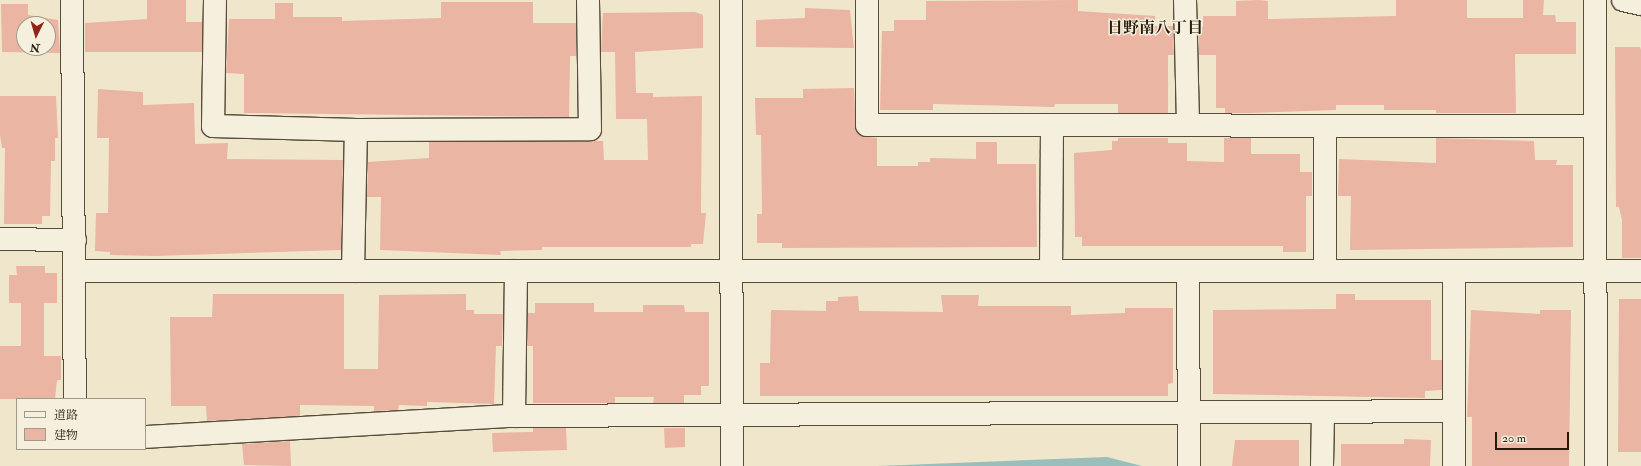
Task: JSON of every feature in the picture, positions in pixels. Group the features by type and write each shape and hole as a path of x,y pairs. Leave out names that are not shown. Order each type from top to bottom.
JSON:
{"street":[{"path":"72,0 75,398"},
{"path":"215,0 213,126 356,130 590,129 588,0"},
{"path":"731,0 732,466"},
{"path":"867,0 867,125 1052,127 1188,124 1325,128 1594,126"},
{"path":"1186,0 1188,124"},
{"path":"1595,0 1594,126 1596,466"},
{"path":"1623,0 1641,4"},
{"path":"1051,271 1052,127"},
{"path":"1325,128 1325,271"},
{"path":"353,271 356,130"},
{"path":"0,239 75,240"},
{"path":"74,271 1641,271"},
{"path":"514,416 516,271"},
{"path":"1188,271 1189,466"},
{"path":"1454,271 1454,466"},
{"path":"146,437 514,416 732,417 1189,415 1454,411"},
{"path":"1322,466 1323,413"}],"water":[{"path":"1107,457 1142,466 878,466"}],"building":[{"path":"147,0 186,0 186,22 202,22 202,52 85,52 85,23 147,19"},
{"path":"1078,0 1078,11 1155,16 1155,26 1173,26 1174,55 1168,55 1168,113 1118,113 1118,104 1055,104 1054,107 933,104 933,110 880,110 882,31 894,31 894,20 926,20 926,1"},
{"path":"1258,0 1268,1 1268,19 1396,16 1396,0 1467,0 1467,18 1523,18 1523,0 1544,0 1543,15 1555,15 1556,22 1576,22 1576,54 1515,54 1516,113 1436,113 1436,110 1384,110 1384,105 1336,105 1336,110 1251,113 1225,113 1225,108 1216,108 1216,55 1199,55 1198,27 1203,27 1203,16 1236,16 1236,1"},
{"path":"441,2 533,2 533,23 576,23 576,56 570,56 569,117 244,113 244,74 226,73 229,19 275,19 275,3 293,3 293,17 342,17 342,21 441,18"},
{"path":"1,4 28,4 28,15 34,16 16,16 16,52 2,52"},
{"path":"805,8 850,10 854,48 756,47 756,20 805,18"},
{"path":"695,12 703,15 703,48 635,52 636,93 653,93 653,97 702,96 701,213 706,213 703,244 691,244 691,247 542,247 542,250 500,251 501,255 380,250 381,197 367,197 368,162 429,158 429,142 603,141 604,160 648,160 647,119 616,119 615,52 601,52 603,13"},
{"path":"56,20 58,20 60,53 56,53"},
{"path":"1615,47 1640,47 1641,50 1641,258 1622,258 1622,220 1619,207 1616,207"},
{"path":"854,88 856,131 861,136 877,138 877,166 918,166 918,162 930,162 930,158 976,159 976,142 997,142 997,164 1036,164 1037,247 782,248 782,243 757,243 757,214 762,214 761,135 756,135 755,98 803,98 803,89"},
{"path":"98,89 143,92 143,105 194,103 195,144 228,143 227,159 343,160 341,250 155,256 110,255 110,252 95,251 96,213 108,213 109,138 97,138"},
{"path":"0,96 56,96 58,138 55,138 55,161 51,161 50,216 42,216 42,224 4,224 5,148 2,148 0,135"},
{"path":"1118,138 1168,138 1168,143 1187,143 1187,161 1224,162 1224,138 1251,138 1251,154 1300,154 1300,172 1312,172 1312,196 1306,196 1306,252 1283,252 1283,246 1082,246 1082,237 1075,237 1074,153 1112,150 1112,141 1118,141"},
{"path":"1436,138 1534,141 1535,160 1557,160 1556,165 1573,165 1573,247 1350,250 1351,196 1338,196 1339,159 1436,163"},
{"path":"16,266 45,266 45,273 57,273 57,303 44,303 44,356 61,356 61,380 57,380 55,398 0,399 0,346 21,346 21,303 9,303 9,275 17,275"},
{"path":"213,294 344,294 344,369 378,369 379,295 466,294 466,310 474,310 474,314 503,314 502,346 496,346 494,404 427,402 427,406 399,405 398,410 374,411 374,406 300,405 300,416 207,421 206,406 171,406 170,317 212,317"},
{"path":"1336,294 1355,294 1355,300 1431,300 1431,360 1442,360 1442,390 1425,391 1425,398 1213,394 1213,310 1336,309"},
{"path":"941,295 979,295 978,306 1071,306 1071,315 1125,313 1125,308 1173,308 1173,383 1168,384 1168,396 760,396 760,363 770,363 771,310 826,311 826,301 838,301 838,297 858,296 859,311 943,312"},
{"path":"1619,299 1641,299 1641,452 1618,452"},
{"path":"535,303 594,303 594,312 643,312 643,305 684,305 685,312 709,312 709,386 701,386 701,395 684,395 684,403 653,403 654,397 615,397 615,403 533,403 533,346 527,346 528,313 535,313"},
{"path":"1471,310 1540,314 1540,310 1571,310 1569,466 1472,466 1472,417 1467,417"},
{"path":"533,428 566,428 567,450 493,452 492,433 533,432"},
{"path":"664,428 685,428 685,447 665,448"},
{"path":"1404,439 1431,440 1430,466 1341,466 1341,444 1404,444"},
{"path":"1235,440 1299,440 1299,466 1232,466"},
{"path":"290,441 291,466 244,465 242,444"}],"district":[{"name":"日野南八丁目","path":"1155,28"}]}
